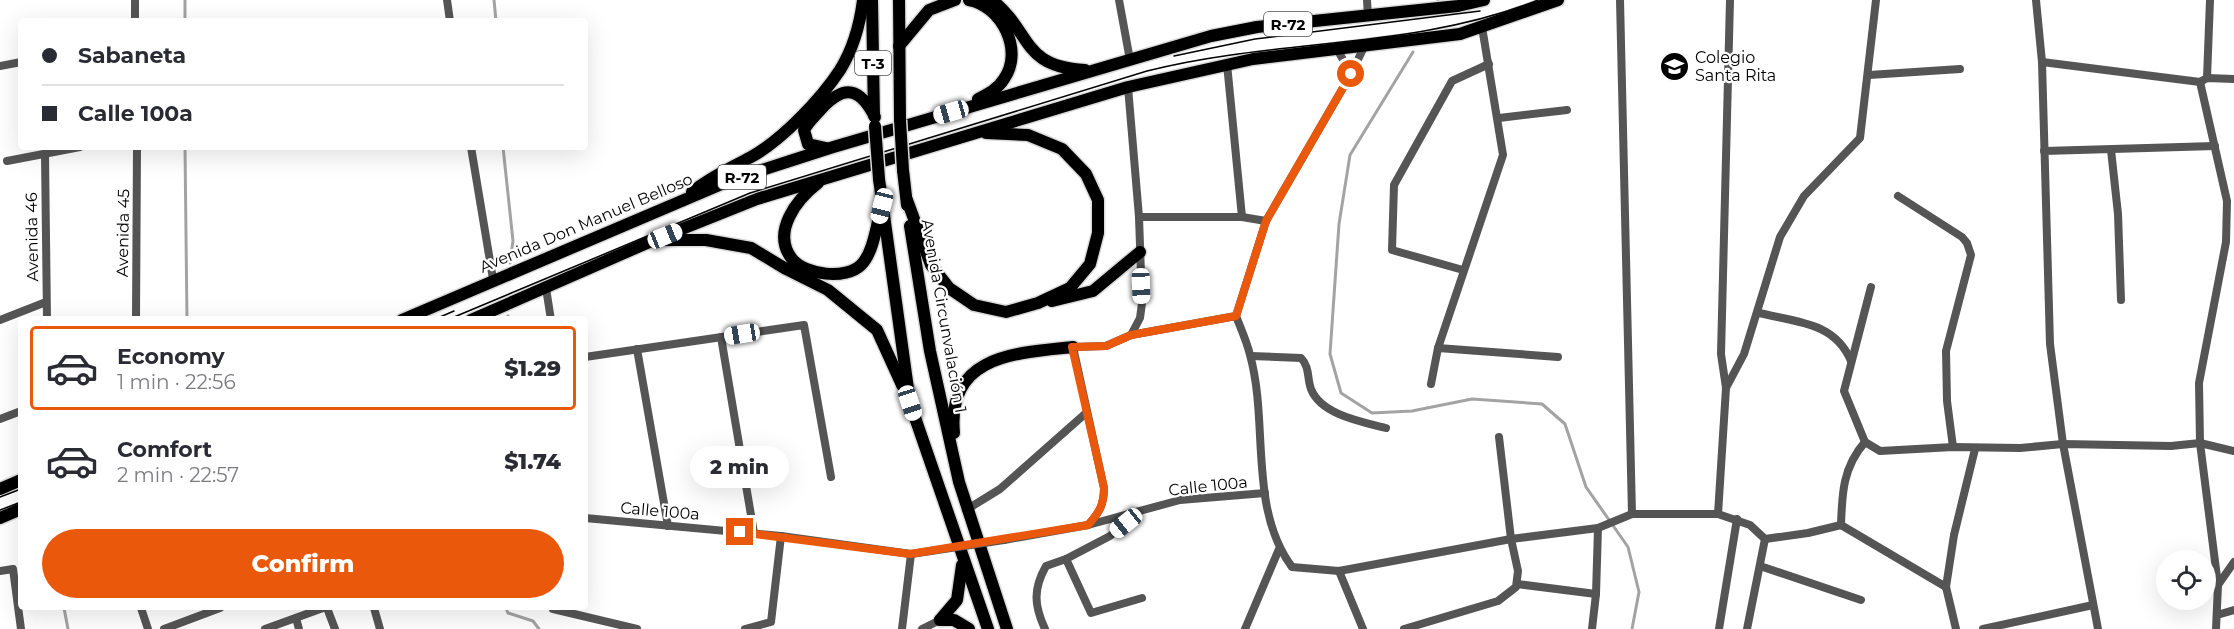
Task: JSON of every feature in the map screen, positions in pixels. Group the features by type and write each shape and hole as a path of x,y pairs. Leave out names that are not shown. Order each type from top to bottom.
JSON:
{"main road":[{"path":"680,202 712,175 752,157 777,138 811,104 840,70 850,50 863,0"},
{"name":"T-3","path":"872,0 879,179 910,403 988,629"},
{"name":"Avenida Circunvalación 1","path":"899,0 898,46 903,170 930,351 966,510 1007,629"},
{"path":"898,46 929,10 955,0"},
{"path":"951,112 992,92 1005,78 1011,59 1009,40 999,18 983,5 969,0"},
{"path":"992,0 1011,18 1027,46 1037,56 1054,66 1095,70"},
{"name":"R-72","path":"1095,70 1211,36 1257,27 1458,6 1484,0"},
{"name":"R-72","path":"480,316 647,243 758,200 1128,87 1227,64 1460,34 1558,0"},
{"name":"Avenida Don Manuel Belloso","path":"411,316 493,279 731,180 830,148 1095,70"},
{"path":"830,148 808,144 804,130 833,97 843,92 852,92 868,105 875,122"},
{"path":"975,133 1028,135 1062,149 1086,174 1098,200 1098,233 1090,264 1070,288 1038,303"},
{"path":"824,178 802,195 790,213 784,236 792,259 812,270 826,274 843,273 861,266 871,248 882,206"},
{"path":"907,200 931,265 949,288 974,304 1006,312 1093,291 1140,252"},
{"path":"647,243 672,239 706,240 751,248 828,290 877,330 910,403"},
{"path":"959,482 953,419 957,396 979,368 1008,354 1072,347"},
{"path":"0,489 18,481"},
{"path":"0,518 18,510"},
{"path":"940,620 957,600 963,561"},
{"path":"940,620 954,620 969,629"}],"street":[{"path":"135,0 135,18"},
{"path":"447,0 450,18"},
{"path":"1119,0 1130,60"},
{"path":"1367,0 1368,16"},
{"path":"1620,0 1632,514"},
{"path":"1718,514 1726,388 1721,354 1730,0"},
{"path":"1726,388 1744,354 1759,313 1780,237 1804,196 1860,138 1876,0"},
{"path":"2036,0 2042,62 2050,344 2063,444 2098,629"},
{"path":"2210,0 2204,80 2227,201 2226,242 2199,383 2200,443 2218,585 2216,629"},
{"path":"1431,384 1438,348 1503,155 1499,118 1482,27"},
{"path":"1364,47 1351,74 1266,221 1236,316 1251,356 1265,494 1279,549 1292,567 1339,571 1510,539 1601,527 1632,514 1718,514 1750,525 1764,539 1787,537 1841,525 1946,587"},
{"path":"1337,50 1351,74"},
{"path":"2042,62 2204,80 2234,79"},
{"path":"0,66 18,63"},
{"path":"1227,64 1242,217"},
{"path":"1463,270 1392,250 1394,185 1452,81 1489,64"},
{"path":"1869,75 1960,69"},
{"path":"1128,87 1139,217 1142,303 1140,318 1131,335"},
{"path":"1499,118 1568,110"},
{"path":"2044,151 2215,146"},
{"path":"7,161 65,150"},
{"name":"Avenida 45","path":"136,316 137,150"},
{"path":"472,150 493,279"},
{"path":"2111,150 2118,214 2121,300"},
{"name":"Avenida 46","path":"45,154 47,316"},
{"path":"1898,196 1962,237 1971,255 1946,351 1947,401 1953,447"},
{"path":"1139,217 1242,217 1266,221"},
{"path":"1871,287 1844,390 1865,442 1880,451 2063,444 2171,446 2200,443 2234,451"},
{"path":"546,288 550,316"},
{"path":"0,320 46,302"},
{"path":"1759,313 1810,325 1834,334 1845,347 1851,363"},
{"path":"1088,525 1099,513 1104,501 1104,488 1072,347 1106,346 1131,335 1236,316"},
{"path":"588,357 804,325 831,477"},
{"path":"721,337 754,534"},
{"path":"1438,348 1558,357"},
{"path":"637,349 668,526"},
{"path":"1251,356 1301,358 1306,364 1311,391 1328,408 1360,422 1386,428"},
{"path":"0,419 18,412"},
{"path":"966,510 1000,489 1086,413"},
{"path":"1404,629 1431,625 1498,601 1509,595 1517,584 1518,571 1510,539 1499,437"},
{"path":"1841,525 1842,484 1853,455 1865,442"},
{"path":"1956,629 1946,587 1954,535 1975,449"},
{"name":"Calle 100a","path":"588,518 781,536 910,554 1088,525 1180,500 1265,494"},
{"path":"1045,629 1035,608 1036,583 1046,566 1066,559 1110,536 1142,510"},
{"path":"1719,629 1737,519"},
{"path":"1592,629 1601,527"},
{"path":"745,629 771,626 781,536"},
{"path":"1747,629 1764,539"},
{"path":"1245,629 1279,549"},
{"path":"903,629 910,554"},
{"path":"1066,559 1091,613 1142,598"},
{"path":"2218,585 2234,562"},
{"path":"1760,566 1861,600"},
{"path":"0,572 17,568 18,583"},
{"path":"1339,571 1363,629"},
{"path":"1517,584 1596,594"},
{"path":"1983,629 2093,605"},
{"path":"20,610 21,629"},
{"path":"142,610 148,629"},
{"path":"164,629 215,610"},
{"path":"265,629 319,610"},
{"path":"326,610 335,629"},
{"path":"375,610 380,629"},
{"path":"557,610 637,629"},
{"path":"2217,615 2234,610"},
{"path":"296,618 299,629"},
{"path":"922,629 940,620"}],"waterway":[{"path":"185,0 185,18"},
{"path":"494,0 496,18"},
{"path":"1413,52 1350,155 1339,224 1330,354 1341,393 1372,413 1412,411 1472,399 1542,404 1565,424 1586,487 1628,547 1639,592 1632,629"},
{"path":"185,150 187,316"},
{"path":"503,150 513,241 510,263"},
{"path":"64,610 68,629"},
{"path":"507,610 508,613 533,621 539,629"}],"tram line":[{"path":"457,316 750,193 1147,71 1245,53 1442,28 1491,16 1538,0"},
{"path":"1174,56 1255,39 1480,11"},
{"path":"442,316 454,311"},
{"path":"0,497 18,490"},
{"path":"0,510 18,503"}],"place":[{"name":"Colegio Santa Rita","path":"1674,66"}],"route":[{"path":"740,532 910,554 1088,525 1099,513 1104,501 1104,488 1072,347 1106,346 1131,335 1236,316 1266,221 1351,74"}]}
